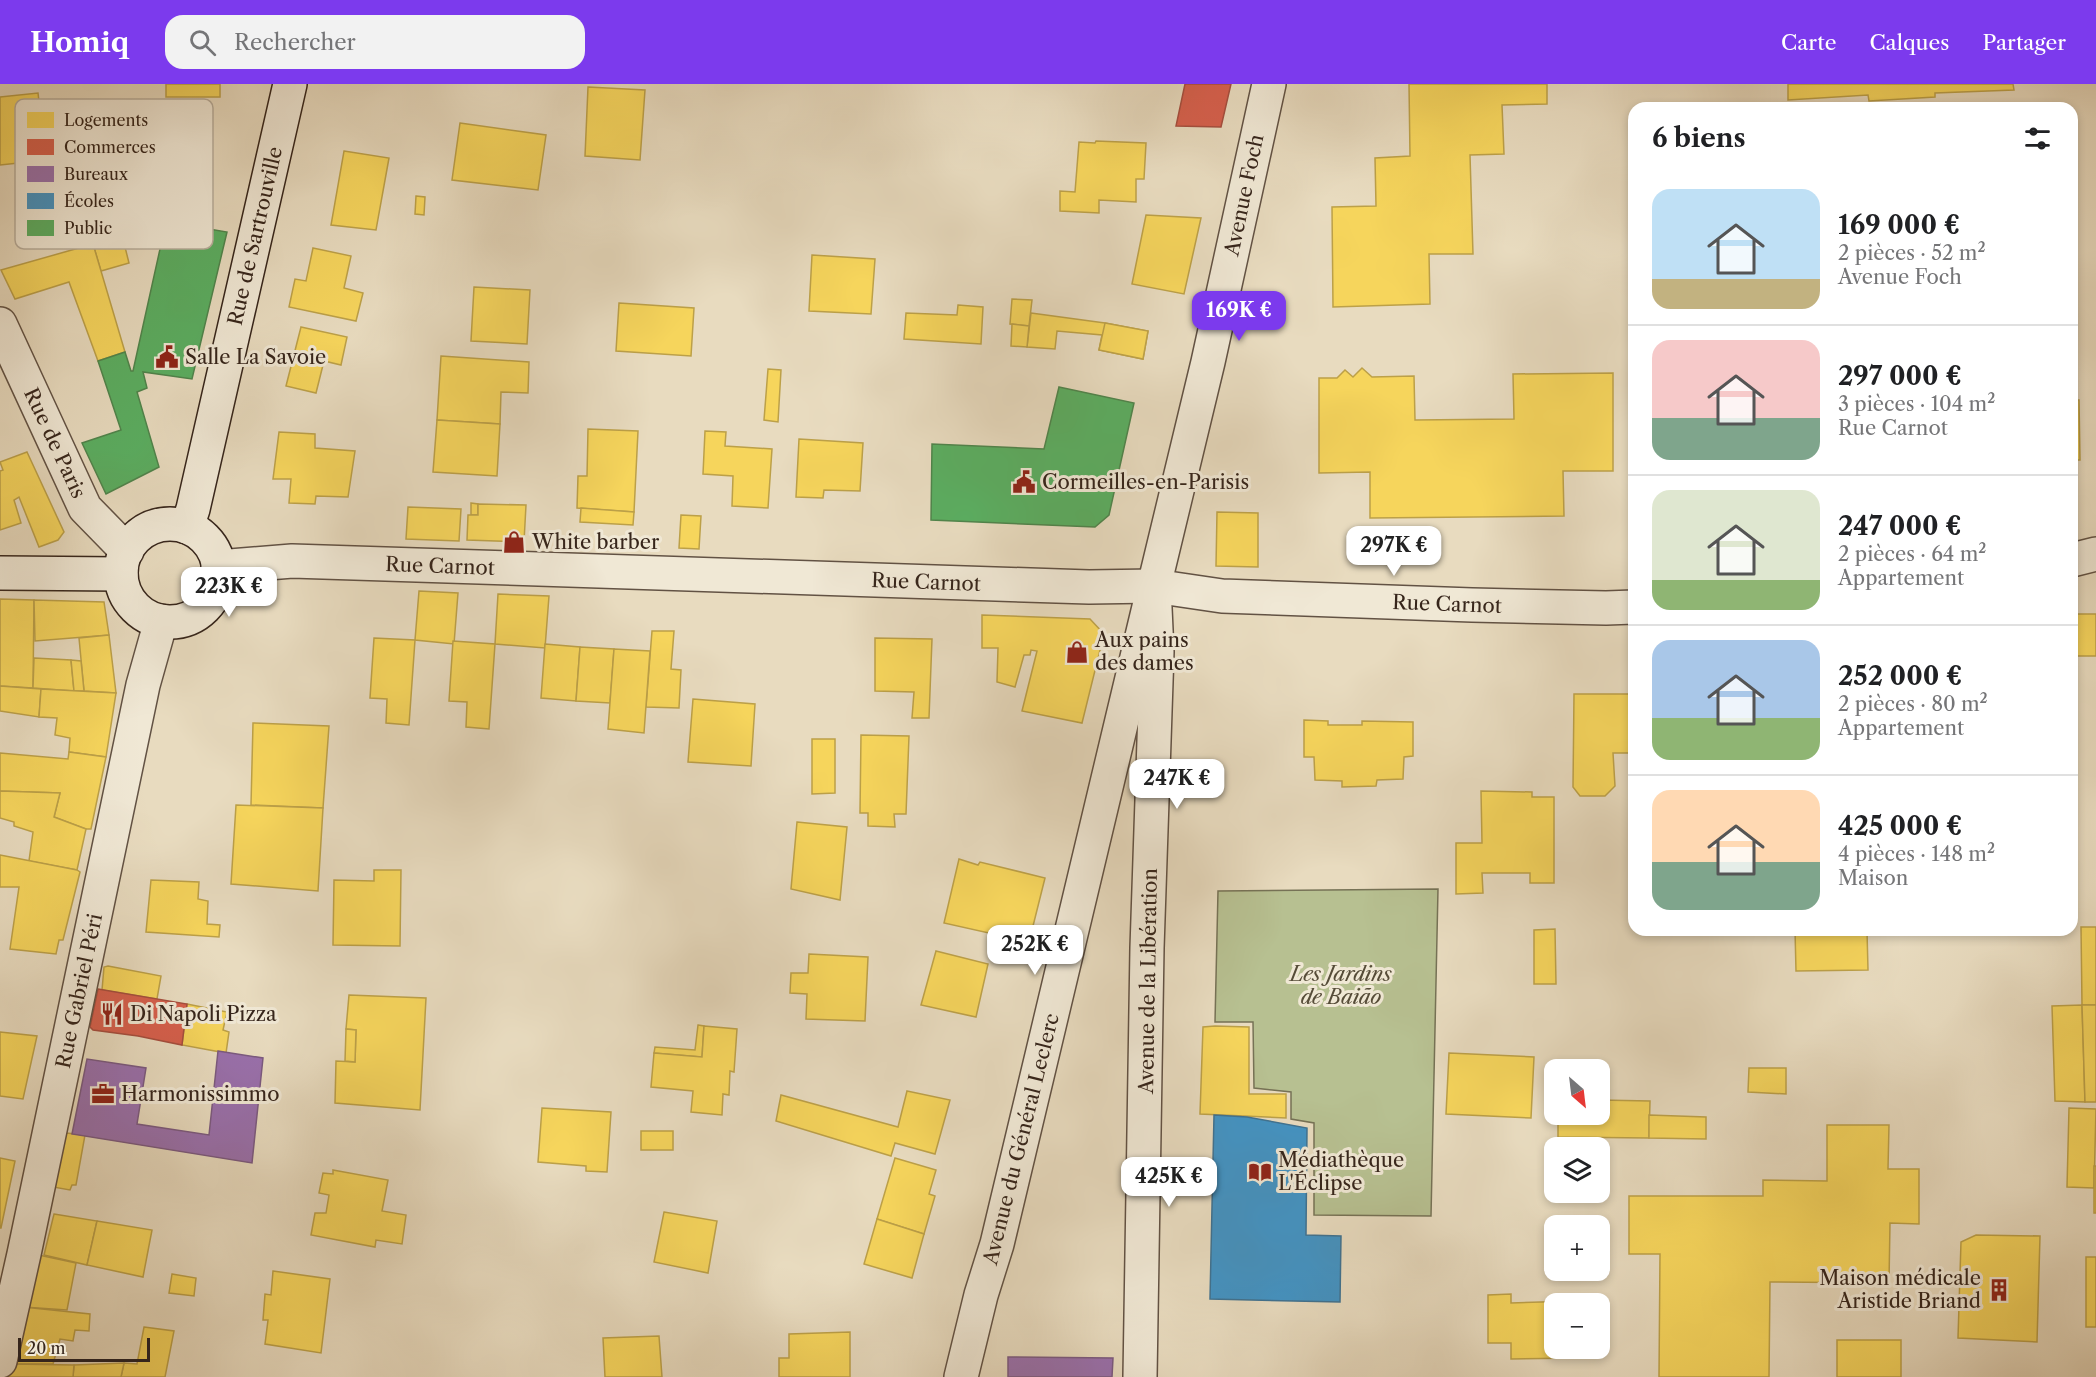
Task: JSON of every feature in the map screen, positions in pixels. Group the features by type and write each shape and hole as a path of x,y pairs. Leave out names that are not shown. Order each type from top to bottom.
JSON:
{"street":[{"name":"Rue de Sartrouville","path":"187,527 194,509 216,401 290,84"},
{"name":"Avenue Foch","path":"1154,586 1208,362 1269,84"},
{"name":"Rue de Paris","path":"0,324 85,508 124,562"},
{"path":"171,524 187,527 208,542 214,552 218,567 216,588 212,598 204,608 184,620 161,621 149,617 128,600 123,587 124,562 131,544 142,533 156,526 171,524"},
{"path":"2078,558 2096,554"},
{"name":"Rue Carnot","path":"218,567 292,561 1089,587 1154,586 1222,596 1472,605 1628,607"},
{"path":"0,573 124,562"},
{"name":"Avenue du Général Leclerc","path":"961,1377 999,1233 1154,586"},
{"name":"Avenue de la Libération","path":"1140,1377 1147,948 1158,652 1154,586"},
{"name":"Rue Gabriel Péri","path":"0,1361 29,1233 143,685 161,621"}],"green space":[{"name":"Les Jardins de Baião","path":"1438,889 1431,1216 1314,1215 1314,1123 1291,1119 1291,1092 1254,1088 1253,1022 1215,1022 1218,891"}],"building: Logements":[{"path":"166,84 220,84 220,97 166,97"},
{"path":"1409,84 1547,84 1547,104 1502,105 1504,154 1470,155 1473,254 1429,254 1430,304 1333,307 1332,207 1376,206 1375,158 1410,156"},
{"path":"1788,84 2013,84 2014,90 1935,93 1935,97 1869,101 1868,95 1788,100"},
{"path":"588,87 645,90 640,160 585,156"},
{"path":"38,93 39,99 15,99 15,163 0,165 0,97"},
{"path":"460,123 546,135 538,190 452,180"},
{"path":"1096,141 1146,143 1144,179 1136,179 1136,202 1099,200 1099,213 1060,211 1060,191 1075,192 1079,142 1095,143"},
{"path":"344,151 389,158 376,230 331,225"},
{"path":"416,196 425,197 424,215 415,214"},
{"path":"1146,215 1201,218 1184,294 1132,284"},
{"path":"313,248 351,256 344,288 363,293 356,321 289,307 295,279 306,281"},
{"path":"75,249 94,249 125,352 98,361 69,282 15,299 1,270"},
{"path":"94,249 126,249 129,263 101,271"},
{"path":"812,255 875,259 871,314 809,311"},
{"path":"474,287 530,290 527,344 471,341"},
{"path":"1012,299 1032,300 1029,326 1010,324"},
{"path":"619,303 694,308 691,356 616,351"},
{"path":"958,305 983,307 981,344 904,339 906,313 957,315"},
{"path":"1031,313 1148,331 1143,359 1099,350 1102,335 1057,331 1055,349 1027,347"},
{"path":"1105,323 1148,331 1143,359 1099,350"},
{"path":"1012,324 1029,326 1027,347 1011,346"},
{"path":"301,327 347,337 341,365 324,361 316,393 286,386"},
{"path":"441,356 529,362 528,393 501,392 500,424 437,420"},
{"path":"1362,368 1372,377 1414,376 1415,420 1514,419 1513,374 1613,373 1613,471 1563,471 1564,516 1370,518 1370,472 1319,473 1319,378 1337,378 1345,370 1353,377"},
{"path":"768,369 781,370 778,422 764,420"},
{"path":"2078,400 2079,400 2080,460 2078,460"},
{"path":"437,420 500,424 497,476 433,472"},
{"path":"588,429 638,431 634,512 577,508 578,476 587,476"},
{"path":"705,431 726,432 725,446 772,449 768,508 732,506 733,476 703,474"},
{"path":"279,432 315,434 315,448 355,451 348,497 316,496 315,504 289,503 291,479 273,479"},
{"path":"799,439 863,443 860,491 824,490 823,498 796,497"},
{"path":"27,452 64,532 58,540 39,547 19,497 14,500 21,523 0,530 0,471 3,470 0,462"},
{"path":"471,503 478,504 478,515 471,515"},
{"path":"478,504 526,505 524,542 467,540 468,515 478,515"},
{"path":"408,507 461,509 459,541 406,539"},
{"path":"581,508 634,512 633,525 580,522"},
{"path":"1217,512 1258,513 1258,567 1216,566"},
{"path":"681,515 701,516 699,549 679,548"},
{"path":"419,591 458,593 454,644 415,640"},
{"path":"498,594 549,596 545,648 495,644"},
{"path":"0,599 34,600 33,688 0,686"},
{"path":"34,600 104,602 109,635 35,641"},
{"path":"2078,614 2096,614 2096,656 2078,656"},
{"path":"982,615 1090,619 1104,634 1082,723 1022,711 1037,651 1031,650 1030,655 1024,655 1015,687 997,682 998,648 982,648"},
{"path":"652,631 674,631 671,669 681,670 679,708 646,707"},
{"path":"109,635 116,693 84,691 79,638"},
{"path":"374,638 415,640 409,725 386,723 387,699 370,698"},
{"path":"875,638 932,639 929,718 912,718 914,692 875,691"},
{"path":"453,641 495,644 489,729 466,727 467,702 449,701"},
{"path":"545,644 580,647 576,701 541,698"},
{"path":"580,647 614,649 610,703 576,701"},
{"path":"614,649 650,651 644,733 608,729"},
{"path":"34,658 71,660 74,691 33,688"},
{"path":"71,660 81,661 84,691 74,691"},
{"path":"0,686 41,689 39,717 0,711"},
{"path":"41,689 116,693 106,757 69,752 70,738 55,735 57,718 39,717"},
{"path":"1574,694 1628,694 1628,753 1613,753 1615,786 1605,796 1580,796 1573,787"},
{"path":"693,699 755,704 751,766 688,762"},
{"path":"1304,720 1328,721 1328,725 1362,725 1362,721 1413,722 1413,756 1404,757 1403,779 1377,780 1376,786 1342,787 1342,781 1315,780 1314,757 1304,757"},
{"path":"253,723 329,726 323,808 251,805"},
{"path":"861,735 909,736 906,814 894,814 895,827 868,826 868,813 860,813"},
{"path":"812,739 835,739 835,793 812,794"},
{"path":"69,752 106,757 91,829 54,817 60,793 0,791 0,753 68,759"},
{"path":"0,791 60,793 54,817 86,829 77,870 29,861 33,832 14,826 14,822 0,818"},
{"path":"1481,791 1532,792 1532,797 1554,797 1554,883 1530,883 1530,873 1482,873 1483,893 1456,894 1456,843 1482,843"},
{"path":"236,805 323,808 318,891 231,884"},
{"path":"797,822 847,827 840,900 791,889"},
{"path":"0,855 80,872 63,940 59,940 56,954 10,949 19,887 0,887"},
{"path":"959,859 1045,878 1029,942 944,923"},
{"path":"374,870 401,870 400,946 333,945 334,880 374,881"},
{"path":"151,880 199,882 198,899 208,901 207,924 220,925 219,937 146,932"},
{"path":"2081,927 2096,927 2096,1005 2082,1005"},
{"path":"1555,929 1556,984 1534,984 1534,930"},
{"path":"1795,936 1867,936 1868,970 1796,971"},
{"path":"936,951 988,964 976,1017 921,1005"},
{"path":"809,954 868,957 865,1021 806,1019 807,994 790,993 791,973 808,973"},
{"path":"104,967 161,976 157,999 102,990"},
{"path":"349,995 426,998 420,1110 335,1103 336,1061 355,1062 356,1030 346,1029"},
{"path":"187,1004 227,1012 223,1030 229,1032 226,1053 182,1045"},
{"path":"2082,1005 2085,1102 2055,1101 2052,1006"},
{"path":"2082,1005 2096,1005 2096,1102 2085,1102"},
{"path":"698,1025 704,1026 702,1057 654,1053 655,1047 695,1050"},
{"path":"704,1026 737,1029 734,1072 730,1071 729,1095 723,1094 722,1115 691,1112 693,1091 651,1087 654,1053 702,1057"},
{"path":"1203,1027 1249,1027 1249,1094 1286,1094 1286,1118 1200,1114"},
{"path":"346,1029 356,1030 355,1062 345,1061"},
{"path":"0,1032 37,1036 23,1099 0,1096"},
{"path":"1449,1053 1534,1057 1531,1118 1446,1114"},
{"path":"1749,1068 1786,1068 1786,1094 1748,1092"},
{"path":"907,1091 950,1100 935,1154 895,1143 891,1156 776,1121 781,1095 898,1127"},
{"path":"1610,1100 1650,1101 1649,1138 1558,1137 1558,1125 1610,1125"},
{"path":"542,1108 611,1112 607,1172 586,1171 586,1166 538,1162"},
{"path":"2069,1108 2096,1109 2094,1188 2067,1187"},
{"path":"1649,1115 1706,1117 1706,1139 1649,1138"},
{"path":"1827,1125 1889,1125 1888,1169 1919,1169 1919,1224 1890,1223 1889,1283 1770,1282 1769,1377 1659,1377 1660,1254 1629,1254 1629,1196 1763,1196 1763,1180 1827,1181"},
{"path":"641,1131 673,1131 673,1150 641,1150"},
{"path":"66,1133 85,1135 76,1185 72,1185 70,1190 53,1187"},
{"path":"0,1158 15,1161 1,1228 0,1228"},
{"path":"895,1158 936,1170 929,1194 935,1196 924,1234 877,1219"},
{"path":"2094,1166 2096,1166 2096,1213 2094,1213"},
{"path":"333,1170 388,1180 382,1211 406,1215 402,1244 376,1240 375,1247 311,1235 315,1213 326,1213 329,1195 319,1193 323,1173 333,1174"},
{"path":"664,1212 717,1221 708,1273 654,1262"},
{"path":"54,1214 97,1221 87,1265 44,1255"},
{"path":"877,1219 924,1234 912,1278 864,1264"},
{"path":"97,1221 152,1230 143,1277 87,1265"},
{"name":"Maison médicale Aristide Briand","path":"1976,1235 2040,1236 2037,1342 1958,1338 1961,1242"},
{"path":"34,1254 76,1263 67,1310 23,1307"},
{"path":"2086,1257 2096,1257 2096,1327 2086,1327"},
{"path":"273,1271 330,1279 321,1353 265,1344 268,1320 263,1320 265,1294 271,1295"},
{"path":"172,1274 196,1278 194,1296 169,1293"},
{"path":"1511,1294 1511,1303 1544,1302 1544,1358 1511,1359 1511,1343 1488,1343 1488,1295"},
{"path":"23,1307 90,1314 89,1331 75,1330 73,1341 60,1339 53,1364 11,1364"},
{"path":"144,1327 174,1331 165,1377 121,1377 124,1363 137,1364"},
{"path":"850,1332 850,1377 779,1377 779,1358 789,1358 789,1334"},
{"path":"659,1336 662,1377 605,1377 603,1338"},
{"path":"1837,1340 1901,1340 1901,1377 1837,1377"},
{"path":"124,1363 121,1377 73,1377 74,1365"},
{"path":"8,1365 74,1365 73,1377 6,1377"}],"building: Commerces":[{"path":"1185,84 1231,84 1221,127 1176,126"},
{"path":"98,989 187,1004 182,1045 93,1030 90,1027"}],"building: Bureaux":[{"path":"218,1051 263,1058 252,1163 72,1134 87,1059 146,1068 137,1124 209,1135"},
{"path":"1008,1357 1113,1358 1112,1377 1008,1377"}],"building: Écoles":[{"name":"Médiathèque L'Éclipse","path":"1214,1115 1247,1117 1307,1128 1306,1235 1341,1236 1340,1302 1210,1299"}],"building: Public":[{"name":"Salle La Savoie","path":"213,230 227,232 192,379 143,372 147,388 137,392 159,467 106,494 82,443 121,430 98,361 125,352 131,371 133,371 160,249 213,249"},
{"name":"Cormeilles-en-Parisis","path":"1059,387 1134,403 1109,515 1095,527 931,520 932,444 1044,449"}],"place":[{"name":"Salle La Savoie","path":"167,357"},
{"name":"Cormeilles-en-Parisis","path":"1024,482"},
{"name":"White barber","path":"514,542"},
{"name":"Aux pains des dames","path":"1077,652"},
{"name":"Di Napoli Pizza","path":"112,1014"},
{"name":"Harmonissimmo","path":"103,1094"},
{"name":"Médiathèque L'Éclipse","path":"1260,1172"},
{"name":"Maison médicale Aristide Briand","path":"1999,1290"}]}
